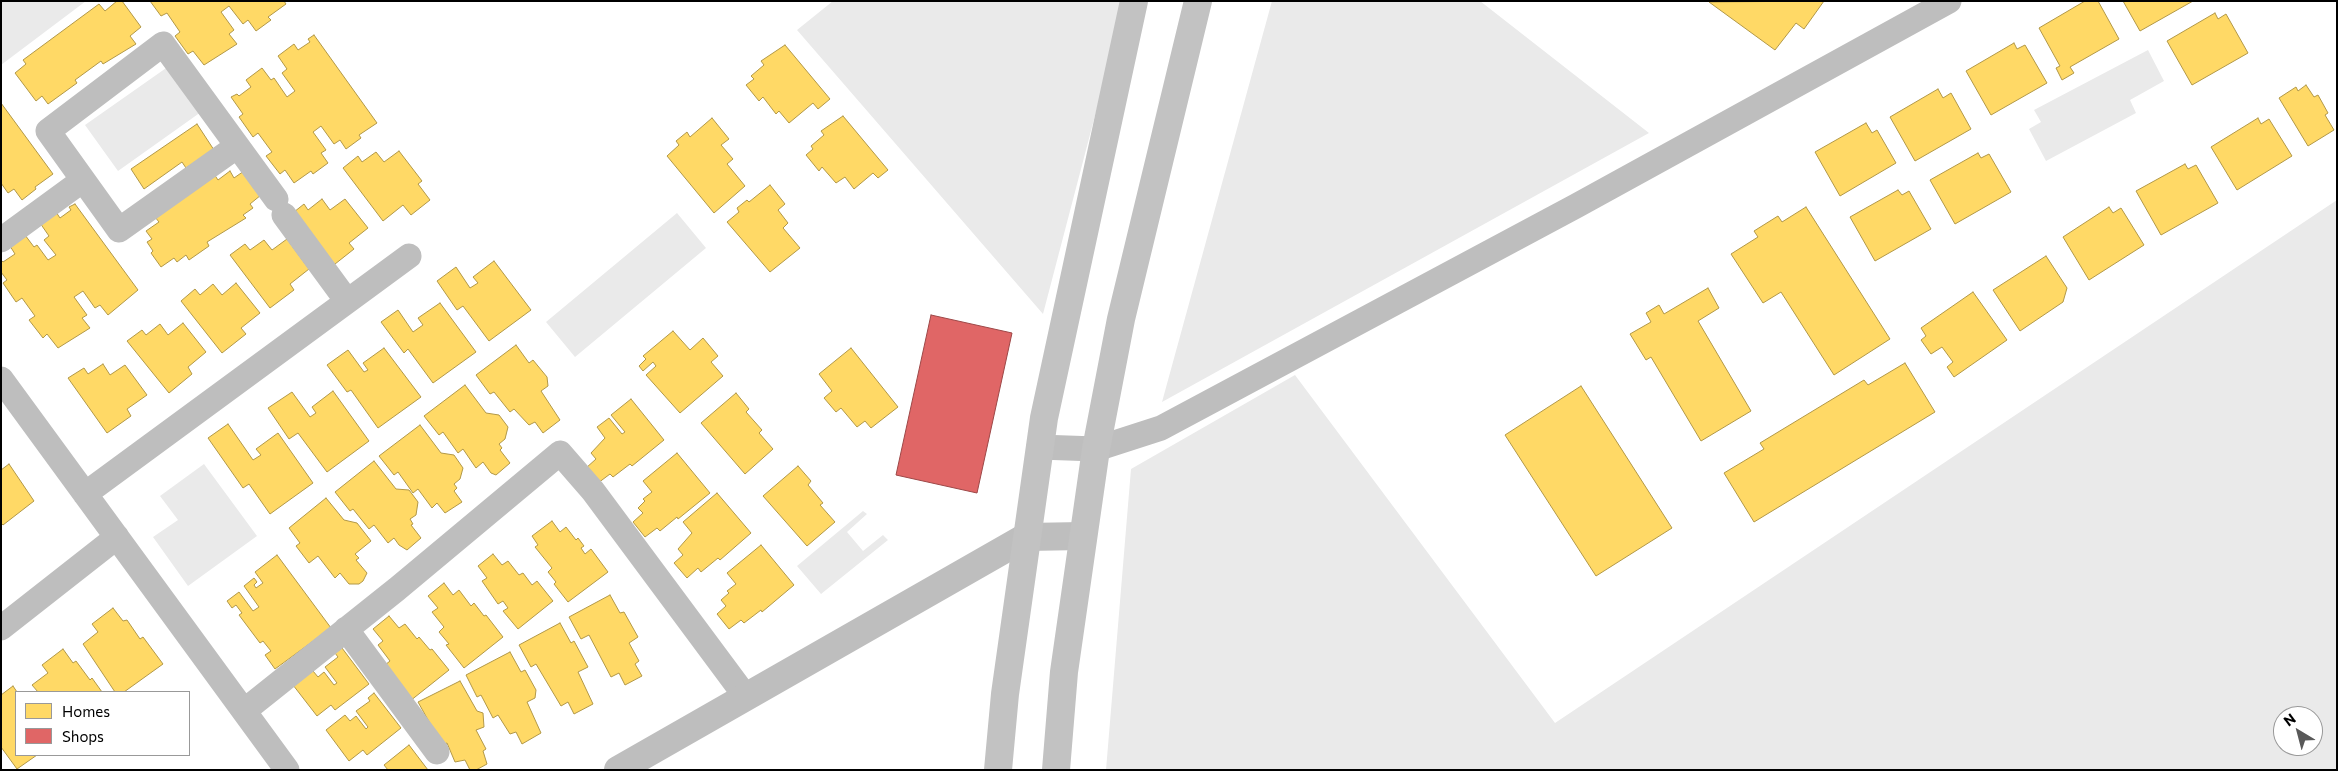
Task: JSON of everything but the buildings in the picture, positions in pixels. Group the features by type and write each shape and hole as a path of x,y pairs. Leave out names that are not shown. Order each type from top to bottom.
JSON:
{"main road":[{"path":"998,770 1005,694 1039,448 1134,1"},
{"path":"1056,770 1064,672 1096,449 1121,320 1198,1"}],"street":[{"path":"1039,448 1096,449 1162,428 1576,206 1949,1"},
{"path":"236,146 119,230 48,131 162,44 236,146 348,301"},
{"path":"1,240 83,180"},
{"path":"85,494 409,256"},
{"path":"1,379 287,770"},
{"path":"244,711 560,453 593,491 746,697"},
{"path":"618,770 1026,537 1083,536"},
{"path":"1,628 117,538"},
{"path":"346,629 436,752"}],"shaded area":[{"path":"1,1 86,1 1,65"},
{"path":"833,1 1125,1 1043,314 797,30"},
{"path":"1272,1 1480,1 1649,133 1162,402"},
{"path":"2148,50 2164,81 2130,100 2136,113 2046,161 2029,129 2041,122 2034,110"},
{"path":"169,66 201,112 118,171 85,125"},
{"path":"2337,200 2337,770 1106,770 1131,469 1295,375 1555,723"},
{"path":"677,213 706,248 575,357 546,322"},
{"path":"204,464 257,536 188,586 153,537 178,520 160,496"},
{"path":"863,511 867,514 847,532 863,551 883,535 888,540 821,594 797,566"}]}
